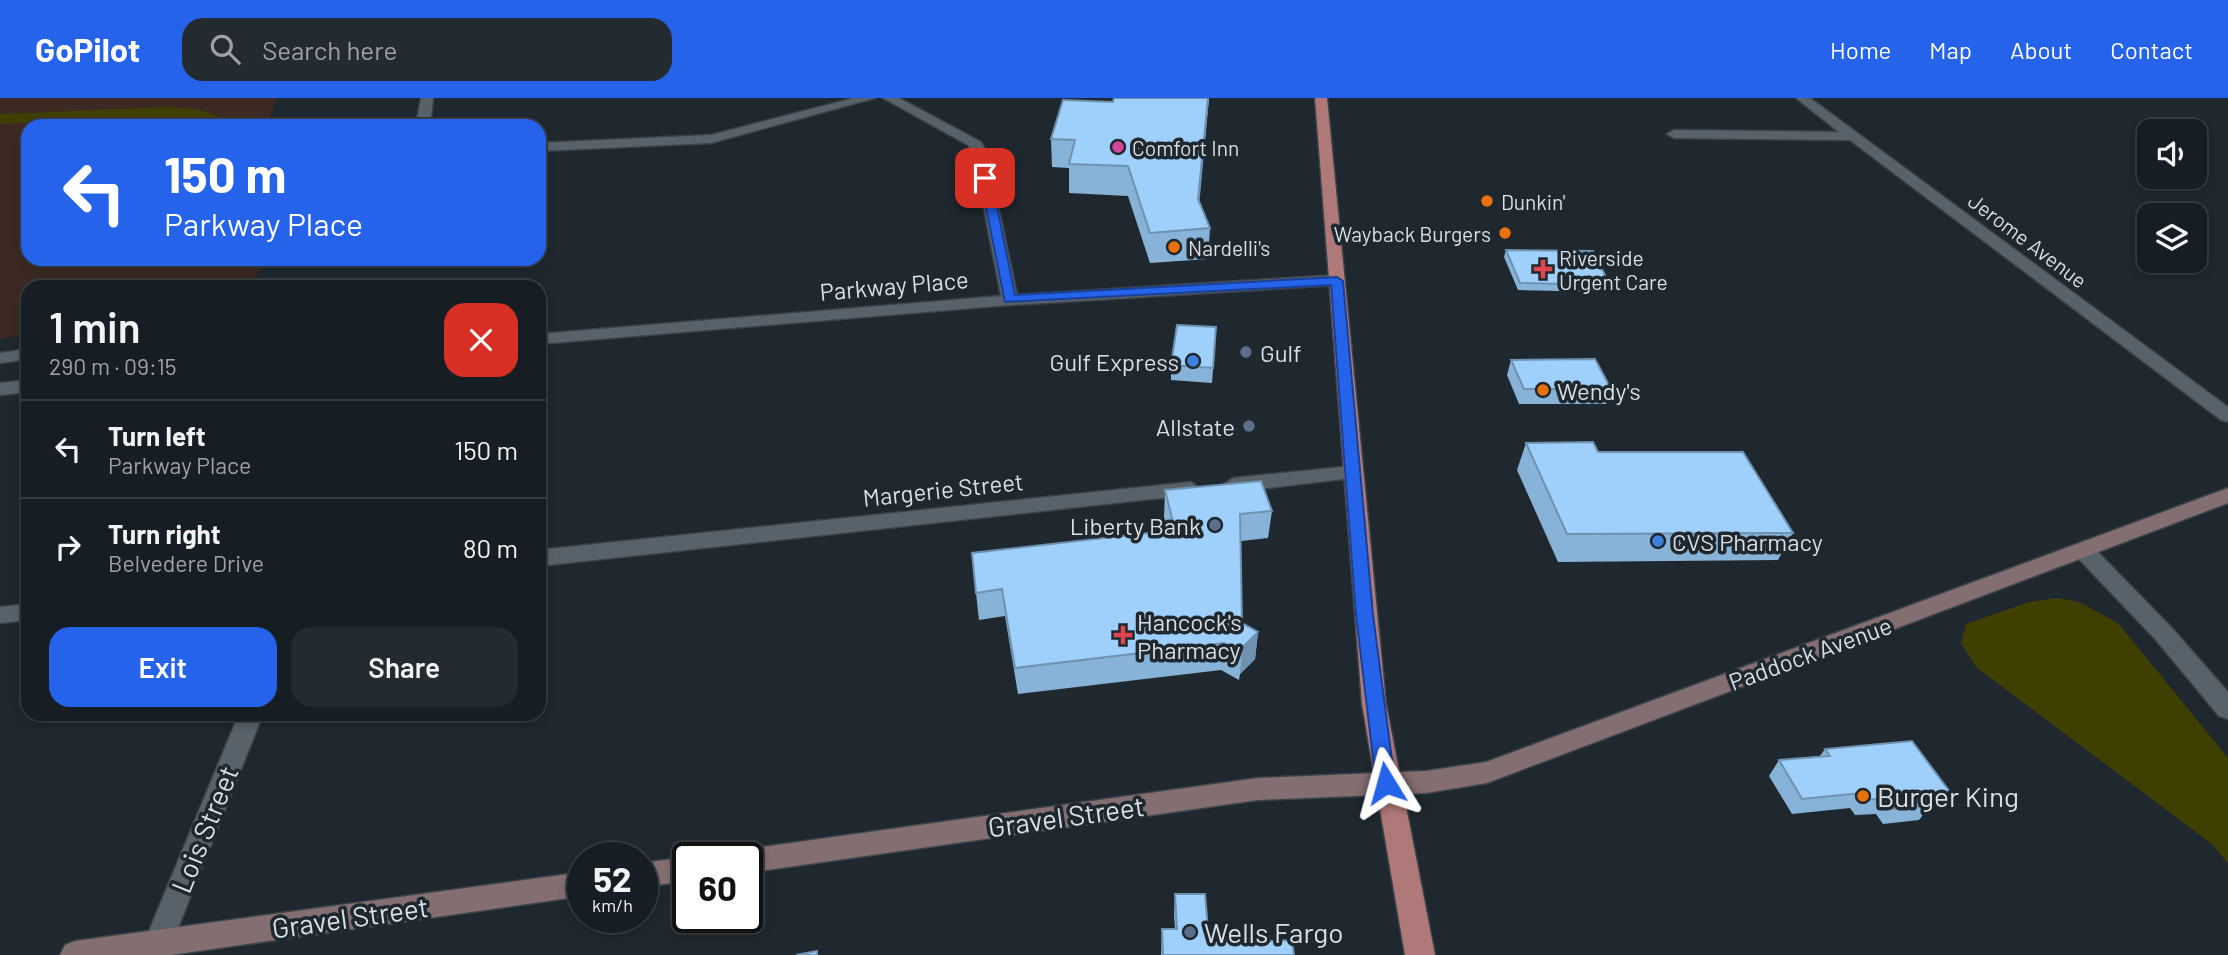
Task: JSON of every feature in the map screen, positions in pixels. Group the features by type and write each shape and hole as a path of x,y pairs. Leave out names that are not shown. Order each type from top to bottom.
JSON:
{"main road":[{"path":"1321,98 1364,615 1386,783 1420,955"},
{"name":"Paddock Avenue","path":"1386,783 1426,782 1487,772 2228,495"},
{"name":"Gravel Street","path":"763,858 1258,789 1386,783"},
{"name":"Gravel Street","path":"75,955 567,886"}],"street":[{"path":"424,119 427,98"},
{"path":"546,147 711,139 869,98"},
{"path":"889,98 974,142 980,153 1010,300"},
{"name":"Jerome Avenue","path":"1802,98 2228,416"},
{"path":"1674,134 1853,136"},
{"name":"Parkway Place","path":"546,338 1010,300 1337,281"},
{"path":"0,358 21,355"},
{"path":"0,389 21,387"},
{"name":"Margerie Street","path":"546,557 1353,472"},
{"path":"2084,551 2164,634 2228,709"},
{"path":"0,615 21,613"},
{"name":"Lois Street","path":"158,943 248,721"}],"shaded area":[{"path":"0,98 277,98 269,119 21,119 21,266 262,266 253,280 21,280 21,335 0,339"},
{"path":"168,107 193,109 223,119 21,119 21,123 0,124 0,114"},
{"path":"2058,598 2079,602 2118,623 2228,758 2228,864 2213,845 1976,667 1961,643 1966,624 2029,602"}],"building":[{"name":"Comfort Inn","path":"1114,98 1208,98 1198,199 1210,228 1150,233 1128,166 1069,164 1075,140 1051,139 1063,100 1113,102"},
{"name":"Riverside Urgent Care","path":"1506,250 1593,251 1610,285 1520,283"},
{"name":"Gulf Express","path":"1177,325 1216,327 1213,368 1171,365"},
{"path":"1595,359 1611,389 1524,389 1511,360"},
{"path":"1593,442 1598,452 1743,452 1793,533 1567,534 1526,443"},
{"name":"Hancock's Pharmacy","path":"1261,481 1272,511 1240,514 1242,623 1258,632 1242,648 1242,653 1224,643 1015,668 1002,589 976,593 972,553 1175,530 1165,490"},
{"name":"Burger King","path":"1912,741 1950,792 1923,795 1931,805 1894,809 1887,798 1866,800 1861,793 1802,799 1779,760 1830,756 1825,749"},
{"path":"1175,894 1205,894 1208,929 1268,929 1269,941 1292,940 1294,955 1163,955 1162,929 1177,929"},
{"path":"817,951 817,955 796,955"}],"place":[{"name":"Comfort Inn","path":"1118,147"},
{"name":"Dunkin'","path":"1487,201"},
{"name":"Wayback Burgers","path":"1505,233"},
{"name":"Nardelli's","path":"1174,247"},
{"name":"Riverside Urgent Care","path":"1543,269"},
{"name":"Gulf","path":"1246,352"},
{"name":"Gulf Express","path":"1193,361"},
{"name":"Wendy's","path":"1543,390"},
{"name":"Allstate","path":"1249,426"},
{"name":"Liberty Bank","path":"1215,525"},
{"name":"CVS Pharmacy","path":"1658,541"},
{"name":"Hancock's Pharmacy","path":"1123,635"},
{"name":"Burger King","path":"1863,796"},
{"name":"Wells Fargo","path":"1190,932"}],"route":[{"path":"985,178 1010,300 1337,281 1357,500 1364,615 1386,783"}]}
